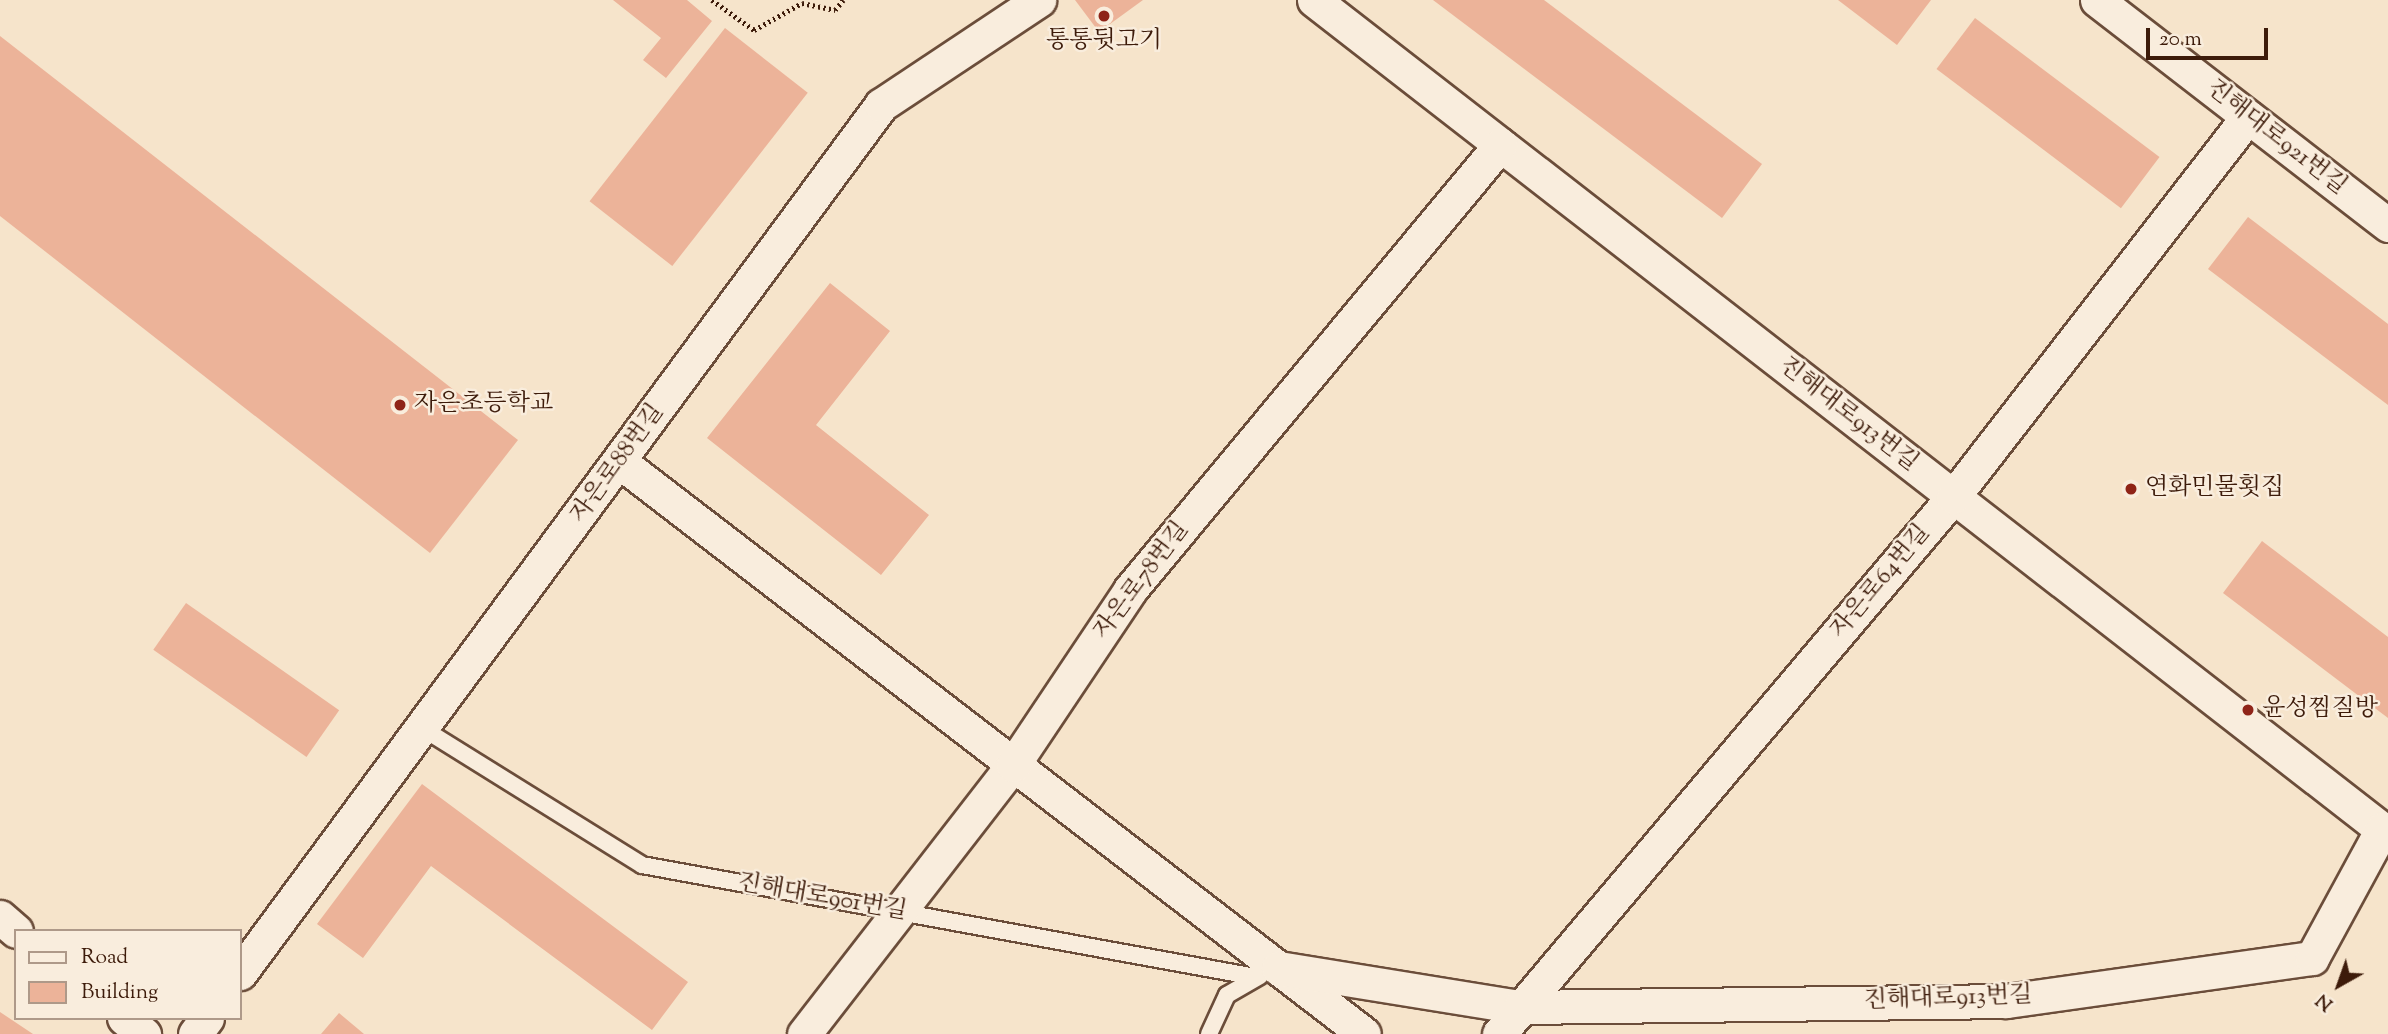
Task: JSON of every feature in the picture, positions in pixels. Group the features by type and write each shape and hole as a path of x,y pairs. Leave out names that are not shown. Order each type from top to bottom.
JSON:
{"street":[{"name":"자은로88번길","path":"242,971 881,105 1039,0"},
{"name":"진해대로913번길","path":"1314,0 2385,832 2312,958 2006,1001 1520,1007"},
{"name":"진해대로921번길","path":"2097,0 2388,225"},
{"name":"자은로64번길","path":"1499,1034 1953,497 2248,117"},
{"name":"자은로78번길","path":"804,1034 1013,765 1130,590 1500,145"},
{"name":"진해대로901번길","path":"620,462 1013,765 1267,973 1364,1034"},
{"path":"0,917 14,929"},
{"path":"1267,973 1520,1007"},
{"path":"126,1020 144,1034"}],"lane":[{"name":"진해대로901번길","path":"422,729 642,865 899,912 1267,973"},
{"path":"1209,1034 1227,995 1267,973"}],"path":[{"path":"712,0 754,30 802,3 835,10 843,0"}],"building":[{"path":"613,0 687,0 712,21 666,78 643,60 661,38"},
{"name":"통통뒷고기","path":"1075,0 1143,0 1099,32"},
{"path":"1433,0 1544,0 1762,164 1722,218"},
{"path":"1838,0 1931,0 1897,45"},
{"path":"1975,18 2159,157 2121,208 1936,69"},
{"path":"725,28 808,93 672,266 590,201"},
{"path":"0,36 518,440 430,553 0,216"},
{"path":"2248,217 2388,324 2388,405 2208,269"},
{"path":"830,283 890,331 816,425 929,515 881,575 707,438"},
{"path":"2262,541 2388,637 2388,718 2223,593"},
{"path":"186,603 339,710 306,757 153,650"},
{"path":"422,784 688,982 652,1030 431,866 363,958 317,924"},
{"path":"0,1012 33,1034 0,1034"},
{"path":"339,1013 364,1034 321,1034"}],"place":[{"name":"통통뒷고기","path":"1104,16"},
{"name":"자은초등학교","path":"400,405"},
{"name":"연화민물횟집","path":"2131,489"},
{"name":"윤성찜질방","path":"2248,710"}]}
